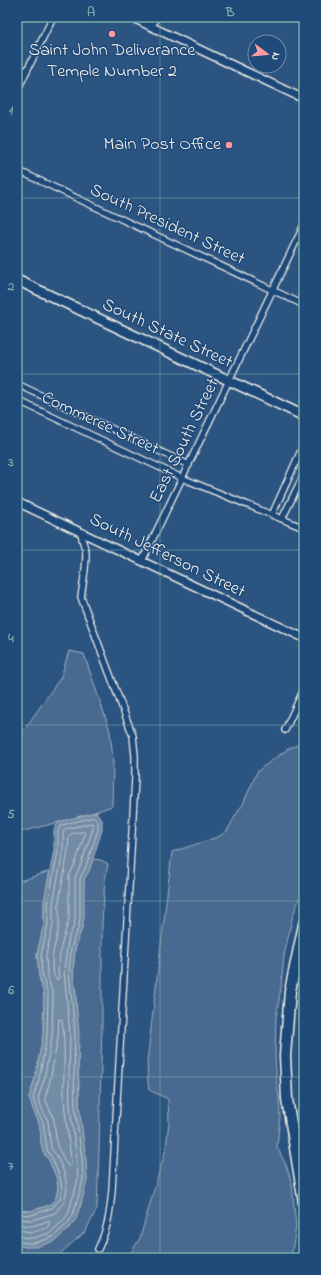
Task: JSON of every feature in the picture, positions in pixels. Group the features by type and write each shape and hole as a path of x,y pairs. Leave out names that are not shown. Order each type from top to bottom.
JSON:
{"highway":[{"path":"304,924 290,991 285,1056 287,1099 304,1203"},
{"path":"298,950 304,941"}],"main road":[{"name":"South State Street","path":"17,280 304,416"}],"street":[{"path":"17,91 53,17"},
{"path":"131,17 304,99"},
{"path":"152,26 156,17"},
{"path":"17,67 26,72"},
{"name":"South President Street","path":"17,170 304,305"},
{"name":"East South Street","path":"142,561 304,225"},
{"name":"Commerce Street","path":"17,384 189,465"},
{"name":"Commerce Street","path":"17,400 182,478 304,528"},
{"path":"272,515 304,444"},
{"path":"282,519 304,474"},
{"name":"South Jefferson Street","path":"17,502 304,638"},
{"path":"82,532 82,540 86,552 85,575 81,597 132,736 135,756 135,787 112,1190 109,1220 104,1237 98,1249"},
{"path":"285,730 304,689"}],"shaded area":[{"path":"69,651 84,654 110,731 113,759 112,806 17,833 17,740 61,677"},
{"path":"304,742 304,887 293,915 284,956 276,1018 275,1056 280,1116 277,1147 286,1165 292,1184 296,1227 291,1258 124,1258 130,1254 140,1238 166,1149 169,1121 168,1099 149,1090 147,1062 172,852 218,837 227,831 243,804 257,772 288,749"},
{"path":"93,859 101,860 108,864 105,880 102,923 102,1023 97,1209 85,1232 55,1258 17,1258 17,1245 26,1247 80,1208 87,1180 80,1118 76,992 73,971 75,950 82,928 84,879 89,871"},
{"path":"50,871 44,902 44,923 37,955 39,976 44,995 43,1035 35,1078 29,1098 39,1123 43,1152 49,1160 57,1179 58,1188 56,1198 50,1205 31,1211 17,1210 17,882"}],"water":[{"path":"96,812 102,820 102,830 89,871 84,879 84,919 75,950 73,971 79,1033 79,1106 86,1159 87,1180 76,1219 70,1227 55,1241 36,1247 26,1247 17,1245 17,1210 31,1211 50,1205 56,1198 58,1188 57,1179 49,1160 43,1152 39,1123 29,1098 35,1078 43,1035 44,995 39,976 37,955 44,923 44,902 54,850 54,830 58,822"}],"place":[{"name":"Saint John Deliverance Temple Number 2","path":"112,34"},
{"name":"Main Post Office","path":"229,145"}]}
